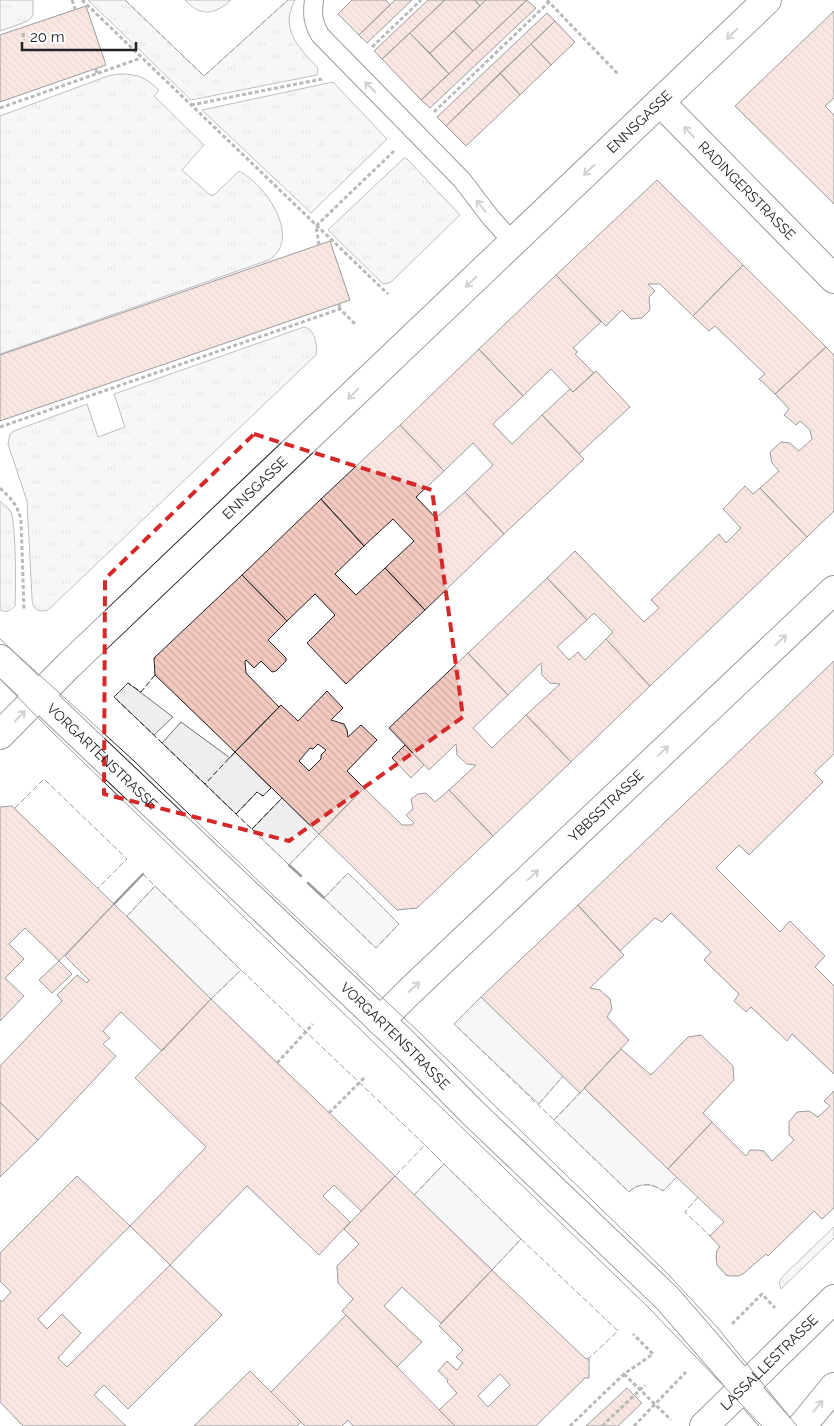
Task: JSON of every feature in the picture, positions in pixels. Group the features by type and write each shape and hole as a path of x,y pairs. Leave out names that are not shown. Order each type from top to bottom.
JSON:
{"street":[{"name":"ENNSGASSE","path":"0,736 69,665 767,0"},
{"name":"RADINGERSTRASSE","path":"660,102 834,279"},
{"name":"YBBSSTRASSE","path":"380,1021 834,590"},
{"name":"VORGARTENSTRASSE","path":"0,659 667,1298 778,1426"},
{"name":"LASSALLESTRASSE","path":"704,1426 834,1299"},
{"path":"802,1426 834,1387"}],"lane":[{"path":"314,0 312,12 314,24 320,35 462,180 490,218 513,242"}],"path":[{"path":"72,0 76,9"},
{"path":"82,0 90,10 388,294"},
{"path":"190,105 329,78 363,47 372,47 421,0"},
{"path":"547,0 618,74"},
{"path":"23,34 24,40"},
{"path":"0,108 141,58"},
{"path":"96,68 97,74"},
{"path":"332,246 336,245"},
{"path":"339,304 340,309 356,325"},
{"path":"0,427 340,309"},
{"path":"0,488 17,506 21,520 24,609"},
{"path":"277,1063 313,1024"},
{"path":"329,1113 366,1076"},
{"path":"570,1426 624,1374 653,1354 633,1334"},
{"path":"624,1374 676,1426"},
{"path":"602,1426 645,1385"},
{"path":"634,1426 655,1405"}],"highlighted area":[{"path":"254,434 432,490 463,717 289,841 104,794 105,579"}],"green space":[{"path":"0,0 33,0 33,15 28,21 0,31"},
{"path":"88,0 125,0 204,76 288,0 295,0 289,20 290,29 298,45 318,68 317,75 191,100"},
{"path":"185,0 231,0 219,9 208,12 196,9"},
{"path":"119,74 141,77 159,90 154,96 204,145 182,170 210,195 214,195 239,171 259,187 269,199 281,226 282,239 279,250 269,260 0,354 0,116 108,76"},
{"path":"333,82 387,139 311,213 202,110"},
{"path":"404,158 460,215 391,282 386,284 382,283 328,230"},
{"path":"304,327 313,334 316,355 48,610 41,611 36,609 32,602 27,501 8,444 10,434 87,404 98,437 125,427 114,394"},
{"path":"0,501 11,512 15,543 15,606 7,611 0,610"},
{"path":"128,683 173,717 154,735 114,697"},
{"path":"181,722 230,758 235,752 271,788 263,796 257,792 236,814 162,743"},
{"path":"282,798 319,834 289,865 252,829"},
{"path":"348,873 399,924 376,948 324,898"},
{"path":"155,886 241,970 211,999 127,916"},
{"path":"481,997 563,1076 539,1104 454,1024"},
{"path":"584,1088 677,1177 663,1191 655,1186 642,1185 629,1192 554,1120"},
{"path":"444,1164 521,1239 492,1270 414,1195"},
{"path":"834,1227 834,1238 781,1289 779,1282 783,1276"}],"building":[{"path":"352,0 386,0 390,5 359,35 338,14"},
{"path":"395,0 412,0 367,43 359,35"},
{"path":"428,0 445,0 382,59 374,51"},
{"path":"445,0 475,0 480,6 430,53 410,33"},
{"path":"475,0 486,0 480,6"},
{"path":"486,0 527,0 473,51 454,31"},
{"path":"527,0 536,8 430,108 421,100"},
{"path":"86,6 106,65 0,102 0,35"},
{"path":"834,11 834,98 825,106 834,115 834,204 735,106"},
{"path":"547,13 555,21 446,126 437,117"},
{"path":"555,21 575,42 551,65 531,44"},
{"path":"454,31 473,51 449,74 430,53"},
{"path":"410,33 449,74 421,100 382,59"},
{"path":"531,44 551,65 520,95 500,73"},
{"path":"500,73 520,95 466,146 446,126"},
{"path":"657,180 743,265 693,316 660,284 648,284 655,291 649,297 650,310 642,318 631,319 622,310 606,326 556,275"},
{"path":"330,241 350,300 0,421 0,355"},
{"path":"743,265 826,347 775,394 759,379 765,374 715,326 709,331 693,316"},
{"path":"556,275 601,322 573,348 578,352 575,354 594,373 573,392 551,369 523,396 479,349"},
{"path":"826,347 834,355 834,511 807,537 760,488 779,471 772,463 770,452 781,442 790,443 799,451 812,439 810,430 800,421 796,425 784,415 789,409 775,394"},
{"path":"479,349 523,396 493,424 512,444 542,415 584,459 504,534 465,492 493,465 473,443 444,471 400,425"},
{"path":"596,371 630,407 579,454 542,415 570,389 573,392"},
{"path":"400,425 444,471 416,497 436,518 465,492 504,534 425,610 385,568 414,541 393,519 364,546 321,499"},
{"path":"745,486 753,494 760,488 807,537 650,686 606,639 613,632 594,613 587,620 547,578 575,551 644,622 659,608 651,600 719,534 726,543 741,528 723,509"},
{"path":"321,499 364,546 335,574 356,595 385,568 425,610 346,684 307,643 335,615 315,594 287,621 242,575"},
{"path":"242,575 287,621 268,640 286,658 286,661 276,671 272,672 261,661 254,668 245,661 246,673 279,707 235,752 155,675 154,658"},
{"path":"547,578 587,620 557,647 569,660 578,652 585,660 606,639 650,686 571,762 526,715 560,684 550,683 542,675 541,663 508,695 468,653"},
{"path":"468,653 508,695 473,728 492,748 526,715 571,762 493,836 449,790 476,765 467,764 457,755 456,744 429,770 389,728"},
{"path":"834,661 834,754 814,773 823,782 749,855 739,845 716,868 780,932 790,921 825,956 815,967 834,986 834,1074 792,1034 787,1041 751,1007 746,1012 734,1001 739,994 704,960 711,952 671,913 662,922 655,918 620,951 578,905"},
{"path":"327,691 343,708 331,720 344,724 348,737 361,725 377,740 347,771 364,788 319,834 235,752 281,705 298,721","holes":["318,744 326,750 321,755 321,759 309,771 299,761 310,748 313,749"]},
{"path":"405,745 424,765 411,778 392,758"},
{"path":"364,788 402,825 414,823 406,815 413,809 411,799 418,794 426,793 435,802 449,790 493,836 417,908 397,910 319,834"},
{"path":"12,806 114,904 59,961 25,928 9,944 24,959 5,978 24,996 0,1021 0,807"},
{"path":"114,904 211,999 162,1051 121,1012 103,1031 110,1038 103,1044 116,1056 38,1140 0,1102 0,1066 62,1001 57,995 77,975 87,983 89,980 65,956"},
{"path":"578,905 624,955 590,988 600,990 610,999 612,1009 607,1017 629,1040 580,1093 481,997"},
{"path":"59,961 72,974 52,993 39,980"},
{"path":"211,999 395,1176 361,1211 334,1185 323,1196 350,1222 319,1255 247,1186 170,1265 130,1226 206,1147 135,1078"},
{"path":"701,1035 733,1066 734,1080 703,1113 712,1122 668,1169 584,1088 621,1049 651,1075 688,1037"},
{"path":"834,1091 834,1208 822,1219 814,1211 768,1256 766,1254 739,1276 726,1275 717,1265 717,1250 720,1247 710,1236 724,1222 668,1169 712,1122 746,1156 750,1150 764,1151 772,1161 794,1140 789,1135 789,1122 797,1112 809,1111 818,1117 830,1106 824,1101"},
{"path":"0,1102 38,1140 0,1177"},
{"path":"77,1176 130,1226 38,1319 47,1329 62,1314 81,1333 58,1358 67,1367 170,1265 222,1315 128,1409 104,1385 94,1395 126,1426 23,1426 0,1402 0,1300 2,1302 11,1292 0,1281 0,1253"},
{"path":"395,1176 492,1270 441,1323 402,1287 384,1306 422,1342 397,1367 342,1311 353,1299 338,1283 337,1266 359,1244 344,1229"},
{"path":"492,1270 586,1359 589,1358 589,1378 585,1378 536,1426 455,1426 439,1410 457,1393 447,1382 448,1380 438,1371 447,1361 457,1370 463,1363 456,1357 463,1350 439,1326","holes":["500,1374 510,1385 488,1407 478,1396"]},
{"path":"346,1315 455,1426 353,1426 348,1420 342,1426 305,1426 271,1392"},
{"path":"250,1371 301,1422 297,1426 194,1426"},
{"path":"627,1388 642,1403 618,1426 586,1426"}],"tram line":[{"path":"0,639 133,760 420,1033 666,1272 717,1327 797,1426"},
{"path":"0,679 51,731 648,1307 762,1426"}],"fence":[{"path":"125,0 204,76 288,0"},
{"path":"155,675 141,692 128,683 114,697 205,784"},
{"path":"235,752 205,784 289,865 319,834"},
{"path":"15,808 44,779 127,859 98,888"},
{"path":"236,814 257,792 263,796 271,788"},
{"path":"252,829 282,798"},
{"path":"348,873 399,924 376,948 324,898 348,873"},
{"path":"143,874 155,886"},
{"path":"127,916 155,886 241,970"},
{"path":"211,999 241,970 425,1145 395,1176"},
{"path":"481,997 454,1024 629,1192 642,1185 655,1186 663,1191 677,1177"},
{"path":"539,1104 563,1076"},
{"path":"554,1120 580,1093"},
{"path":"425,1145 444,1164"},
{"path":"414,1195 444,1164 521,1239"},
{"path":"698,1197 685,1212 710,1236"},
{"path":"492,1270 521,1239 618,1331 589,1358"}],"wall":[{"path":"289,865 301,876"},
{"path":"114,904 143,874"},
{"path":"308,883 324,898"}]}
